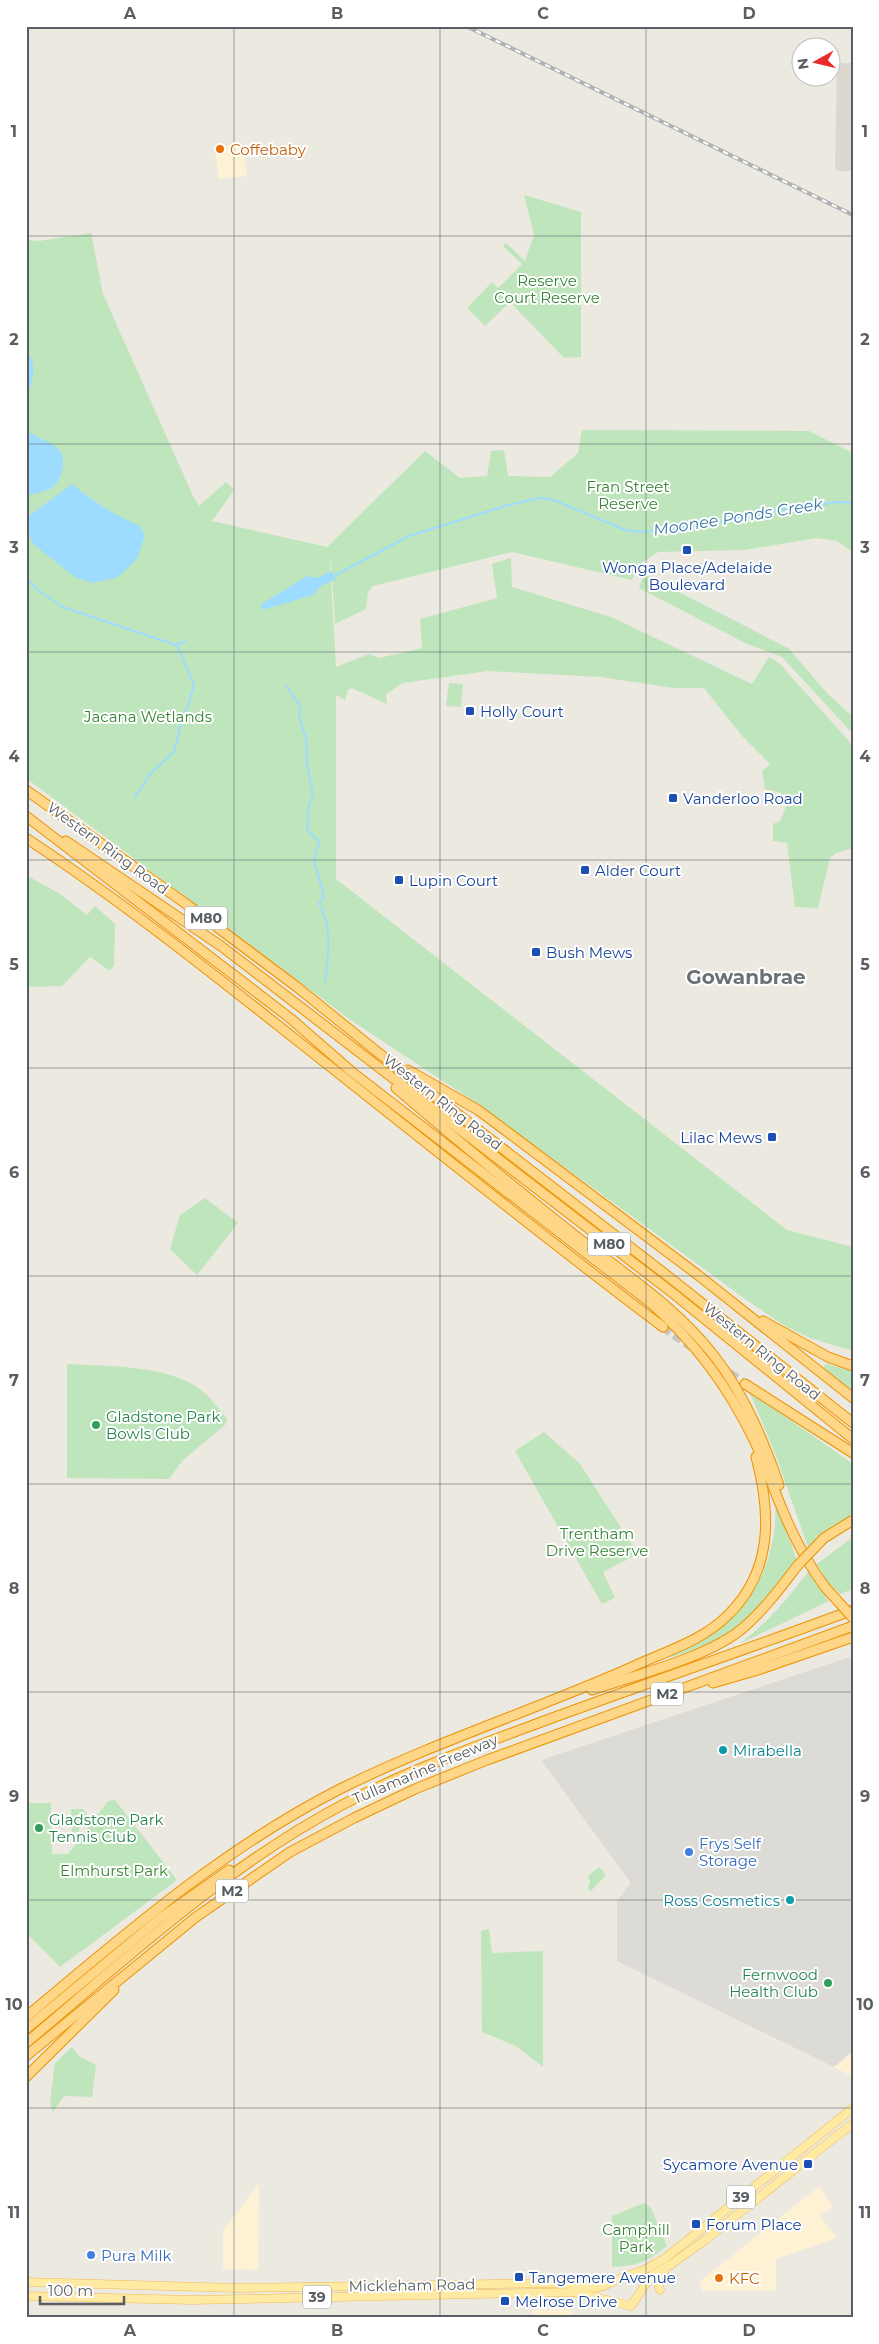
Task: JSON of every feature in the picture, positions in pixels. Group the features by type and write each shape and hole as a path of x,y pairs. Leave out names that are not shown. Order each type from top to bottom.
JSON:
{"highway":[{"name":"Western Ring Road","path":"26,790 252,953 662,1271 853,1423"},
{"name":"Western Ring Road","path":"26,816 221,946 361,1056 653,1278 853,1439"},
{"path":"26,816 290,1018 352,1072"},
{"path":"26,838 112,896 486,1191 663,1327"},
{"path":"204,967 352,1072 652,1304 673,1323 707,1361 734,1401 796,1539 812,1569 825,1588 853,1618"},
{"path":"380,1054 478,1110 723,1295 853,1398"},
{"path":"361,1056 462,1144 580,1239 655,1296 677,1315 696,1336 728,1376 751,1415 768,1454 796,1539"},
{"path":"723,1295 755,1317 802,1343 853,1366"},
{"path":"746,1384 853,1453"},
{"path":"26,2012 206,1872 242,1846 308,1807 378,1771 514,1716 698,1637 718,1624 736,1607 749,1589 758,1570 766,1530 766,1503 762,1480 744,1421"},
{"path":"514,1716 707,1649 743,1628 761,1611 816,1545 853,1520"},
{"name":"Tullamarine Freeway","path":"26,2043 208,1892 323,1816 386,1783 490,1742 853,1610"},
{"name":"Tullamarine Freeway","path":"26,2056 196,1917 256,1874 338,1826 382,1804 464,1768 587,1725 853,1626"},
{"path":"587,1725 853,1637"},
{"path":"26,2029 159,1919 190,1896 246,1859 323,1816"},
{"path":"26,2077 148,1956"},
{"path":"26,2017 94,1960"}],"main road":[{"name":"39","path":"615,2281 641,2272 664,2258 853,2108"},
{"name":"39","path":"608,2300 620,2305 631,2306 652,2275 705,2240 853,2123"},
{"path":"779,2166 787,2175"},
{"path":"660,2290 657,2280 668,2266"},
{"path":"625,2276 645,2284"},
{"path":"608,2300 611,2287 615,2281"},
{"name":"Mickleham Road","path":"26,2282 247,2288 562,2283 597,2288 615,2281"},
{"path":"38,2283 38,2296"},
{"path":"500,2284 500,2295"},
{"path":"175,2286 192,2300"},
{"path":"365,2286 365,2297"},
{"name":"Mickleham Road","path":"26,2296 192,2300 574,2292 608,2300"}],"shaded area":[{"path":"842,63 853,63 853,171 837,171 835,168 837,88 842,88"},
{"path":"243,144 247,176 219,179 215,147"},
{"path":"853,1656 853,2051 834,2067 617,1961 617,1901 631,1883 541,1760"},
{"path":"853,2051 853,2077 834,2067"},
{"path":"259,2183 258,2270 223,2269 223,2231"},
{"path":"819,2186 833,2207 820,2216 837,2238 776,2259 776,2290 703,2291 699,2282"},
{"path":"563,2309 572,2311 573,2318 533,2318 533,2310"}],"green space":[{"name":"Reserve Court Reserve","path":"524,195 581,212 581,357 564,358 510,302 485,326 467,308 492,282 498,288 522,264 503,246 506,243 525,261 534,235"},
{"path":"91,233 103,294 193,496 199,506 226,482 234,490 212,521 327,547 425,451 460,478 487,476 491,451 504,450 508,476 550,477 578,453 582,430 809,431 853,453 853,552 837,541 817,538 745,550 658,552 640,564 632,580 512,552 373,586 368,592 366,609 335,624 331,562 328,562 330,563 336,667 369,654 379,658 422,648 420,619 497,598 492,564 511,558 512,587 611,617 752,684 769,657 779,663 849,741 853,749 853,848 836,853 830,858 818,908 795,907 787,843 773,841 773,824 780,821 786,807 781,793 765,789 762,771 770,764 743,737 704,688 674,688 600,677 488,671 403,683 386,694 387,704 352,688 348,690 345,700 336,695 336,879 787,1230 853,1247 853,1351 810,1338 785,1326 748,1301 475,1102 352,1021 26,778 26,240 39,241"},
{"path":"644,574 788,648 828,694 853,717 853,734 782,657 747,644 639,588"},
{"path":"449,683 463,684 461,707 446,706"},
{"path":"26,875 60,894 87,915 95,906 115,924 114,965 110,971 90,957 62,986 26,987"},
{"path":"205,1198 238,1223 197,1275 170,1249 180,1215"},
{"path":"67,1364 137,1368 155,1371 188,1382 205,1393 215,1404 227,1419 226,1424 183,1460 169,1479 67,1478"},
{"path":"826,1364 853,1371 853,1389 850,1390 823,1368"},
{"path":"749,1391 853,1464 853,1516 828,1530 808,1547 775,1453"},
{"name":"Trentham Drive Reserve","path":"544,1432 580,1464 638,1554 603,1572 615,1598 602,1604 515,1451"},
{"path":"776,1500 797,1561 761,1604 736,1627 713,1642 669,1658 668,1654 707,1635 723,1624 750,1596 760,1580 767,1560 774,1533"},
{"path":"853,1537 853,1589 840,1594 827,1581 817,1564"},
{"path":"808,1572 829,1601 739,1644 768,1620"},
{"name":"Elmhurst Park","path":"115,1800 177,1880 60,1967 26,1933 26,1803 51,1803 52,1854 68,1854 108,1801"},
{"path":"71,1809 83,1809 89,1817 90,1823 80,1824 78,1836 72,1836"},
{"path":"599,1867 606,1875 590,1892 588,1876"},
{"path":"489,1929 492,1953 543,1951 543,2067 516,2046 482,2032 481,1931"},
{"path":"72,2047 79,2056 96,2065 92,2097 64,2096 53,2112 50,2103 55,2063"},
{"name":"Camphill Park","path":"644,2203 651,2208 667,2246 641,2262 628,2266 612,2267 612,2216"}],"water":[{"path":"26,351 32,361 33,373 31,387 26,398"},
{"path":"31,433 58,449 61,453 63,467 55,485 46,491 26,496 26,434"},
{"path":"72,484 104,508 140,526 145,536 137,559 118,577 93,583 75,577 33,544 26,526 26,518"},
{"path":"332,571 336,579 321,586 313,595 263,610 260,605 307,576 317,578"}],"waterway":[{"name":"Moonee Ponds Creek","path":"332,577 409,536 505,506 539,498 554,500 625,530 640,532 706,525 779,510 838,502 853,503"},
{"name":"Moonee Ponds Creek","path":"26,578 39,591 63,607 176,645 185,641"},
{"path":"135,797 150,774 174,752 194,685 177,646"},
{"path":"286,686 300,705 299,715 306,739 307,764 313,795 309,805 307,830 319,841 314,862 324,895 319,904 328,931 328,962 325,981"}],"tunnel":[{"path":"663,1327 745,1384"}],"railway":[{"path":"466,26 853,215"}],"place":[{"name":"Coffebaby","path":"220,149"},
{"name":"Wonga Place/Adelaide Boulevard","path":"687,550"},
{"name":"Holly Court","path":"470,711"},
{"name":"Vanderloo Road","path":"673,798"},
{"name":"Alder Court","path":"585,870"},
{"name":"Lupin Court","path":"399,880"},
{"name":"Bush Mews","path":"536,952"},
{"name":"Lilac Mews","path":"772,1137"},
{"name":"Gladstone Park Bowls Club","path":"96,1425"},
{"name":"Mirabella","path":"723,1750"},
{"name":"Gladstone Park Tennis Club","path":"39,1828"},
{"name":"Frys Self Storage","path":"689,1852"},
{"name":"Ross Cosmetics","path":"790,1900"},
{"name":"Fernwood Health Club","path":"828,1983"},
{"name":"Sycamore Avenue","path":"808,2164"},
{"name":"Forum Place","path":"696,2224"},
{"name":"Pura Milk","path":"91,2255"},
{"name":"Tangemere Avenue","path":"519,2277"},
{"name":"KFC","path":"719,2278"},
{"name":"Melrose Drive","path":"505,2301"}],"district":[{"name":"Gowanbrae","path":"746,977"}],"park label":[{"name":"Fran Street Reserve","path":"628,494"},
{"name":"Jacana Wetlands","path":"148,716"}]}
